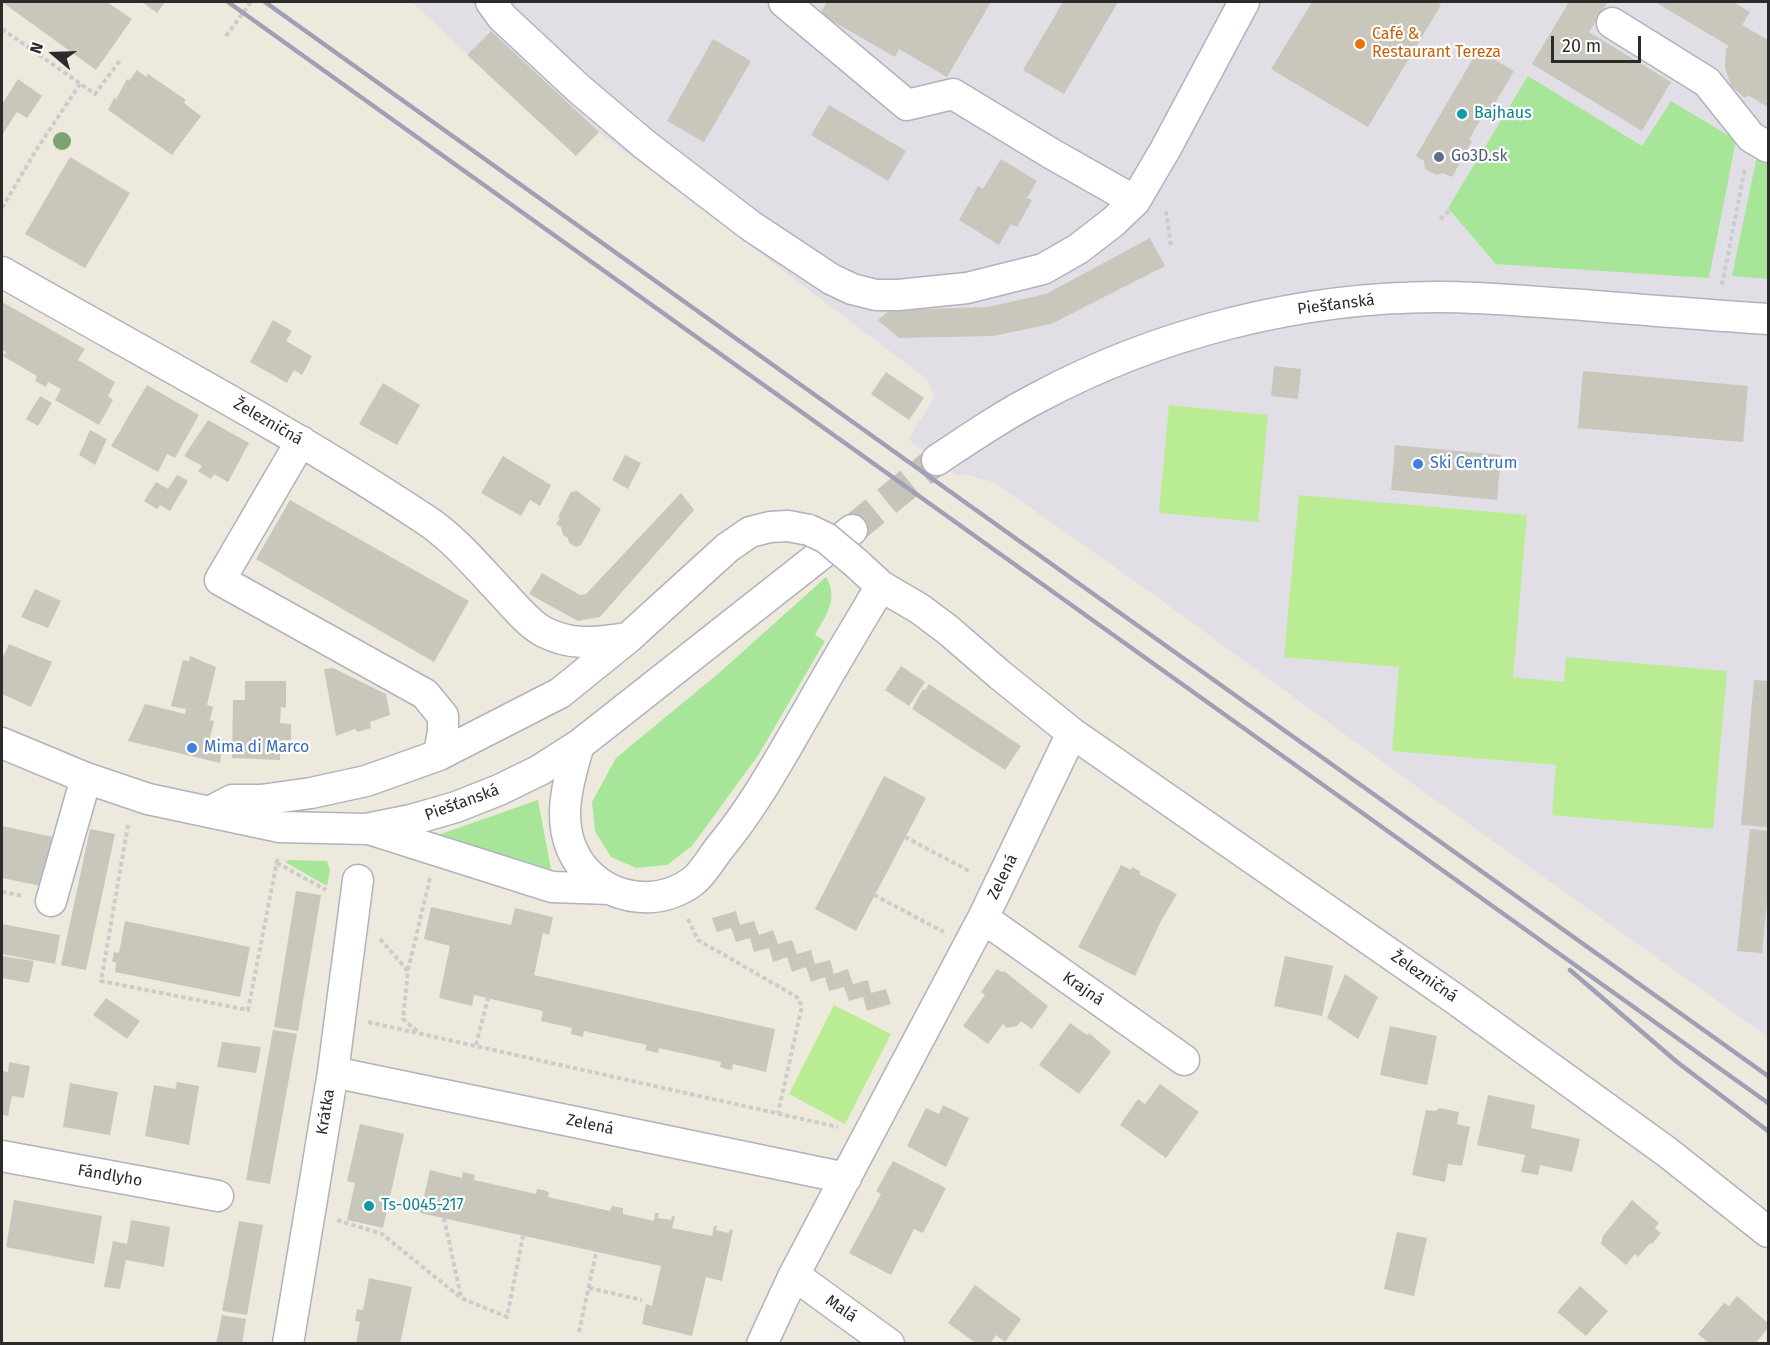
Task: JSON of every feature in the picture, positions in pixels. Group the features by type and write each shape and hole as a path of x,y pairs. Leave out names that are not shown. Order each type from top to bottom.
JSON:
{"street":[{"path":"491,2 502,16 578,88 644,144 751,226 831,279 852,289 876,295 926,294 996,282 1042,269 1078,249 1113,222 1135,201 1171,158 1244,2"},
{"path":"783,2 907,105 953,94 1135,201"},
{"path":"1612,23 1707,82 1760,142"},
{"name":"Železničná","path":"2,272 301,441 428,521 456,545 512,604 541,630 561,639 585,643 628,638 704,567 750,532 770,526 788,525 809,530 826,538 881,586 920,609 948,630 1072,733 1455,999 1667,1152 1768,1232"},
{"name":"Piešťanská","path":"937,460 986,427 1037,397 1124,358 1202,332 1260,316 1318,306 1378,299 1438,297 1503,299 1768,320"},
{"path":"301,441 220,580 425,694 443,716 439,755"},
{"name":"Piešťanská","path":"2,744 86,778 148,799 280,827 366,829 422,817 456,807 499,790 540,770 579,745 852,530"},
{"path":"579,745 570,773 564,820 570,846 580,863 592,878 630,897 650,898 674,893 694,881 734,830 774,769 881,586"},
{"path":"210,811 232,800 261,800 311,793 366,781 439,755 560,693 628,638"},
{"name":"Zelená","path":"762,1344 794,1275 983,918 1072,733"},
{"path":"51,901 86,778"},
{"path":"366,829 552,887 610,889"},
{"name":"Krátka","path":"288,1344 339,1025 345,887"},
{"name":"Krajná","path":"983,918 1184,1060"},
{"name":"Zelená","path":"333,1072 846,1178"},
{"name":"Fándlyho","path":"2,1156 218,1196"},
{"name":"Malá","path":"794,1275 889,1344"}],"path":[{"path":"226,36 250,2"},
{"path":"2,29 95,94 121,59"},
{"path":"2,208 38,147 80,84"},
{"path":"1722,285 1760,142"},
{"path":"1440,219 1450,210"},
{"path":"128,825 102,981 248,1010 277,863 278,854 269,854"},
{"path":"905,837 999,886"},
{"path":"277,863 345,887"},
{"path":"420,1033 403,1019 408,970 433,868"},
{"path":"874,895 968,945"},
{"path":"688,920 698,940 797,997 802,1006 778,1113"},
{"path":"373,931 408,970"},
{"path":"477,1045 488,998"},
{"path":"339,1025 364,1021 868,1133"},
{"path":"330,1217 382,1234 462,1298 507,1317 523,1236"},
{"path":"444,1218 462,1298"},
{"path":"579,1332 596,1253"},
{"path":"589,1288 642,1300"}],"shaded area":[{"path":"412,2 1768,2 1768,1037 995,483 964,474 957,476 912,443 909,438 935,396 927,379 599,132 576,156"}],"green space":[{"path":"1528,76 1642,146 1671,101 1736,140 1709,278 1496,264 1448,208"},
{"path":"1758,151 1768,158 1768,279 1732,276"},
{"path":"1169,405 1268,415 1258,522 1159,513"},
{"path":"1299,495 1527,515 1513,677 1564,682 1566,657 1727,671 1713,829 1552,815 1556,765 1392,751 1399,667 1284,657"},
{"path":"826,577 830,585 830,607 815,635 825,641 759,754 692,846 667,865 636,868 611,857 595,831 592,802 616,758 719,673"},
{"path":"538,800 551,869 438,835"},
{"path":"289,860 327,861 330,870 327,886 285,862"},
{"path":"834,1005 891,1034 845,1124 789,1094"}],"building":[{"path":"2,2 107,2 132,19 96,70"},
{"path":"142,2 165,2 157,13"},
{"path":"827,2 991,2 947,77 899,49 895,57 820,14"},
{"path":"1063,2 1118,2 1064,94 1023,70"},
{"path":"1312,2 1436,2 1441,5 1368,127 1271,69"},
{"path":"1569,2 1608,2 1589,32 1671,82 1642,131 1532,64"},
{"path":"1655,2 1733,2 1750,12 1742,25 1768,40 1768,107 1759,104 1760,102 1748,95 1745,98 1731,86 1725,68 1726,49 1729,46"},
{"path":"491,31 599,132 576,156 467,55"},
{"path":"713,39 751,61 704,142 667,121"},
{"name":"Bajhaus","path":"1478,50 1514,71 1488,115 1484,113 1452,177 1443,173 1436,175 1425,169 1424,161 1416,156"},
{"path":"137,70 146,77 148,74 186,100 184,103 201,116 172,155 108,110 127,79 129,81"},
{"path":"18,79 42,96 27,118 17,112 2,135 2,104"},
{"path":"829,105 906,151 888,181 811,135"},
{"path":"70,157 130,193 85,268 25,234"},
{"path":"1001,159 1037,181 1027,198 1032,200 1017,227 1011,224 999,245 959,220 978,186 983,189"},
{"path":"1150,238 1165,266 1051,324 993,336 899,338 878,320 890,310 988,307 1046,294"},
{"path":"2,302 85,349 78,360 115,382 108,396 113,400 99,425 55,400 61,389 48,382 46,387 35,381 37,376 3,356 6,352 2,350"},
{"path":"273,320 292,331 286,341 312,356 302,375 294,370 287,383 250,362"},
{"path":"1274,366 1301,369 1298,399 1271,396"},
{"path":"1583,371 1748,386 1743,442 1578,428"},
{"path":"886,372 924,398 909,420 871,394"},
{"path":"383,383 420,405 397,445 359,424"},
{"path":"147,385 199,415 175,458 167,454 158,472 111,446"},
{"path":"40,396 52,403 38,426 26,419"},
{"path":"208,420 249,443 228,482 214,474 211,479 198,471 202,466 184,456"},
{"path":"90,430 107,439 95,465 79,455"},
{"path":"1395,445 1501,455 1497,500 1391,490"},
{"path":"625,455 641,463 628,489 612,480"},
{"path":"503,456 551,485 540,506 530,500 521,516 481,493"},
{"path":"177,475 188,481 170,511 160,505 157,509 144,501 156,482 168,489"},
{"path":"577,491 601,509 581,545 576,547 569,543 561,527 556,524 571,492"},
{"path":"681,493 694,510 600,617 578,621 529,594 542,573 580,595 586,594"},
{"path":"290,500 469,601 434,662 256,559"},
{"path":"35,589 61,601 48,628 21,617"},
{"path":"9,644 52,662 31,707 2,694 2,659"},
{"path":"190,656 216,667 207,705 213,707 210,720 214,721 210,738 223,739 220,763 128,741 145,704 185,714 186,709 171,706 183,660 189,661"},
{"path":"901,666 925,682 909,706 885,690"},
{"path":"333,668 386,694 390,715 370,722 371,728 358,732 355,729 336,736 324,669"},
{"path":"1754,680 1768,681 1768,827 1741,825"},
{"path":"245,681 286,681 286,708 281,707 280,723 291,724 291,740 281,740 280,760 232,758 233,700 245,700"},
{"path":"929,684 1021,746 1005,770 912,709 923,689 925,690"},
{"path":"884,776 926,798 856,931 815,909"},
{"path":"2,826 57,838 46,887 2,878"},
{"path":"90,829 115,834 86,970 61,965"},
{"path":"1750,829 1768,831 1768,892 1762,953 1737,951"},
{"path":"1121,865 1131,870 1132,867 1141,872 1139,874 1177,894 1161,921 1135,976 1078,947"},
{"path":"296,891 321,895 298,1031 274,1027"},
{"path":"431,907 511,925 515,908 553,917 549,935 543,933 534,975 775,1029 766,1072 733,1064 732,1070 726,1069 720,1067 721,1062 659,1048 658,1053 645,1050 647,1045 584,1031 583,1037 571,1034 572,1028 541,1021 543,1011 474,995 472,1006 439,998 450,946 424,939"},
{"path":"736,911 740,925 754,921 759,935 773,930 778,944 792,940 797,954 811,950 815,964 830,960 834,974 848,969 853,984 868,980 871,993 886,989 891,1004 867,1011 863,997 849,1001 844,987 829,991 825,977 811,982 806,967 792,972 787,957 773,962 769,948 754,952 750,938 736,942 731,928 717,932 712,918"},
{"path":"125,921 250,947 240,997 115,972 116,962 112,962 114,952 119,953"},
{"path":"2,924 60,935 55,964 2,954"},
{"path":"2,956 34,961 29,983 2,978"},
{"path":"1285,956 1333,966 1322,1016 1274,1006"},
{"path":"997,969 1004,971 1048,1006 1032,1029 1021,1021 1017,1026 1007,1028 1003,1024 988,1044 963,1026 985,995 981,992"},
{"path":"1345,974 1378,997 1358,1039 1327,1018"},
{"path":"106,998 140,1021 127,1039 93,1015"},
{"path":"1070,1023 1087,1035 1089,1033 1111,1052 1079,1094 1039,1065"},
{"path":"1390,1026 1437,1036 1427,1085 1380,1075"},
{"path":"273,1030 297,1034 270,1184 246,1180"},
{"path":"222,1042 261,1047 256,1073 217,1067"},
{"path":"9,1062 30,1066 24,1098 12,1096 8,1116 2,1115 2,1071 8,1072"},
{"path":"177,1082 199,1086 189,1145 145,1136 154,1085 175,1089"},
{"path":"70,1083 118,1092 110,1135 63,1127"},
{"path":"1160,1084 1199,1112 1166,1158 1120,1125 1138,1099 1145,1104"},
{"path":"1488,1095 1535,1105 1531,1128 1580,1139 1572,1172 1540,1165 1538,1175 1521,1172 1525,1155 1477,1145"},
{"path":"943,1105 969,1118 946,1167 907,1146 926,1108 939,1114"},
{"path":"1440,1108 1459,1112 1457,1124 1470,1127 1462,1166 1448,1164 1445,1182 1412,1175 1426,1110 1435,1111"},
{"path":"360,1124 404,1134 383,1228 347,1220 355,1183 347,1181"},
{"path":"893,1161 946,1188 923,1233 914,1229 891,1275 849,1253 881,1194 876,1191"},
{"path":"430,1170 462,1178 463,1172 475,1175 474,1180 536,1194 537,1189 543,1190 549,1192 548,1197 610,1211 612,1206 623,1208 623,1214 654,1221 655,1213 659,1213 658,1218 671,1220 672,1216 675,1217 672,1228 712,1236 714,1226 717,1226 716,1230 729,1233 730,1229 733,1230 722,1281 706,1277 692,1336 642,1324 646,1304 652,1306 661,1266 420,1213"},
{"path":"14,1200 102,1216 94,1264 6,1247"},
{"path":"1632,1200 1659,1223 1655,1228 1661,1233 1638,1257 1635,1254 1626,1265 1601,1244 1603,1236"},
{"path":"131,1220 170,1227 164,1267 126,1260 120,1289 104,1287 113,1241 127,1244"},
{"path":"239,1221 263,1225 247,1315 222,1311"},
{"path":"1397,1232 1427,1238 1414,1296 1384,1289"},
{"path":"369,1278 412,1287 400,1344 356,1344 360,1322 355,1321 357,1309 363,1310"},
{"path":"975,1285 1021,1319 1005,1342 996,1335 990,1344 977,1344 948,1323"},
{"path":"1580,1286 1608,1311 1586,1336 1557,1312"},
{"path":"1737,1296 1768,1323 1768,1328 1755,1344 1710,1344 1698,1334 1724,1303 1729,1306"},
{"path":"222,1315 246,1319 242,1344 216,1344"}],"tunnel":[{"path":"852,530 937,460"}],"railway":[{"path":"228,2 1768,1103"},
{"path":"265,2 1768,1076"},
{"path":"1570,970 1677,1062 1768,1131"}],"place":[{"name":"Café & Restaurant Tereza","path":"1360,44"},
{"name":"Bajhaus","path":"1462,114"},
{"name":"Go3D.sk","path":"1439,157"},
{"name":"Ski Centrum","path":"1418,464"},
{"name":"Mima di Marco","path":"192,748"},
{"name":"Ts-0045-217","path":"369,1206"}]}
